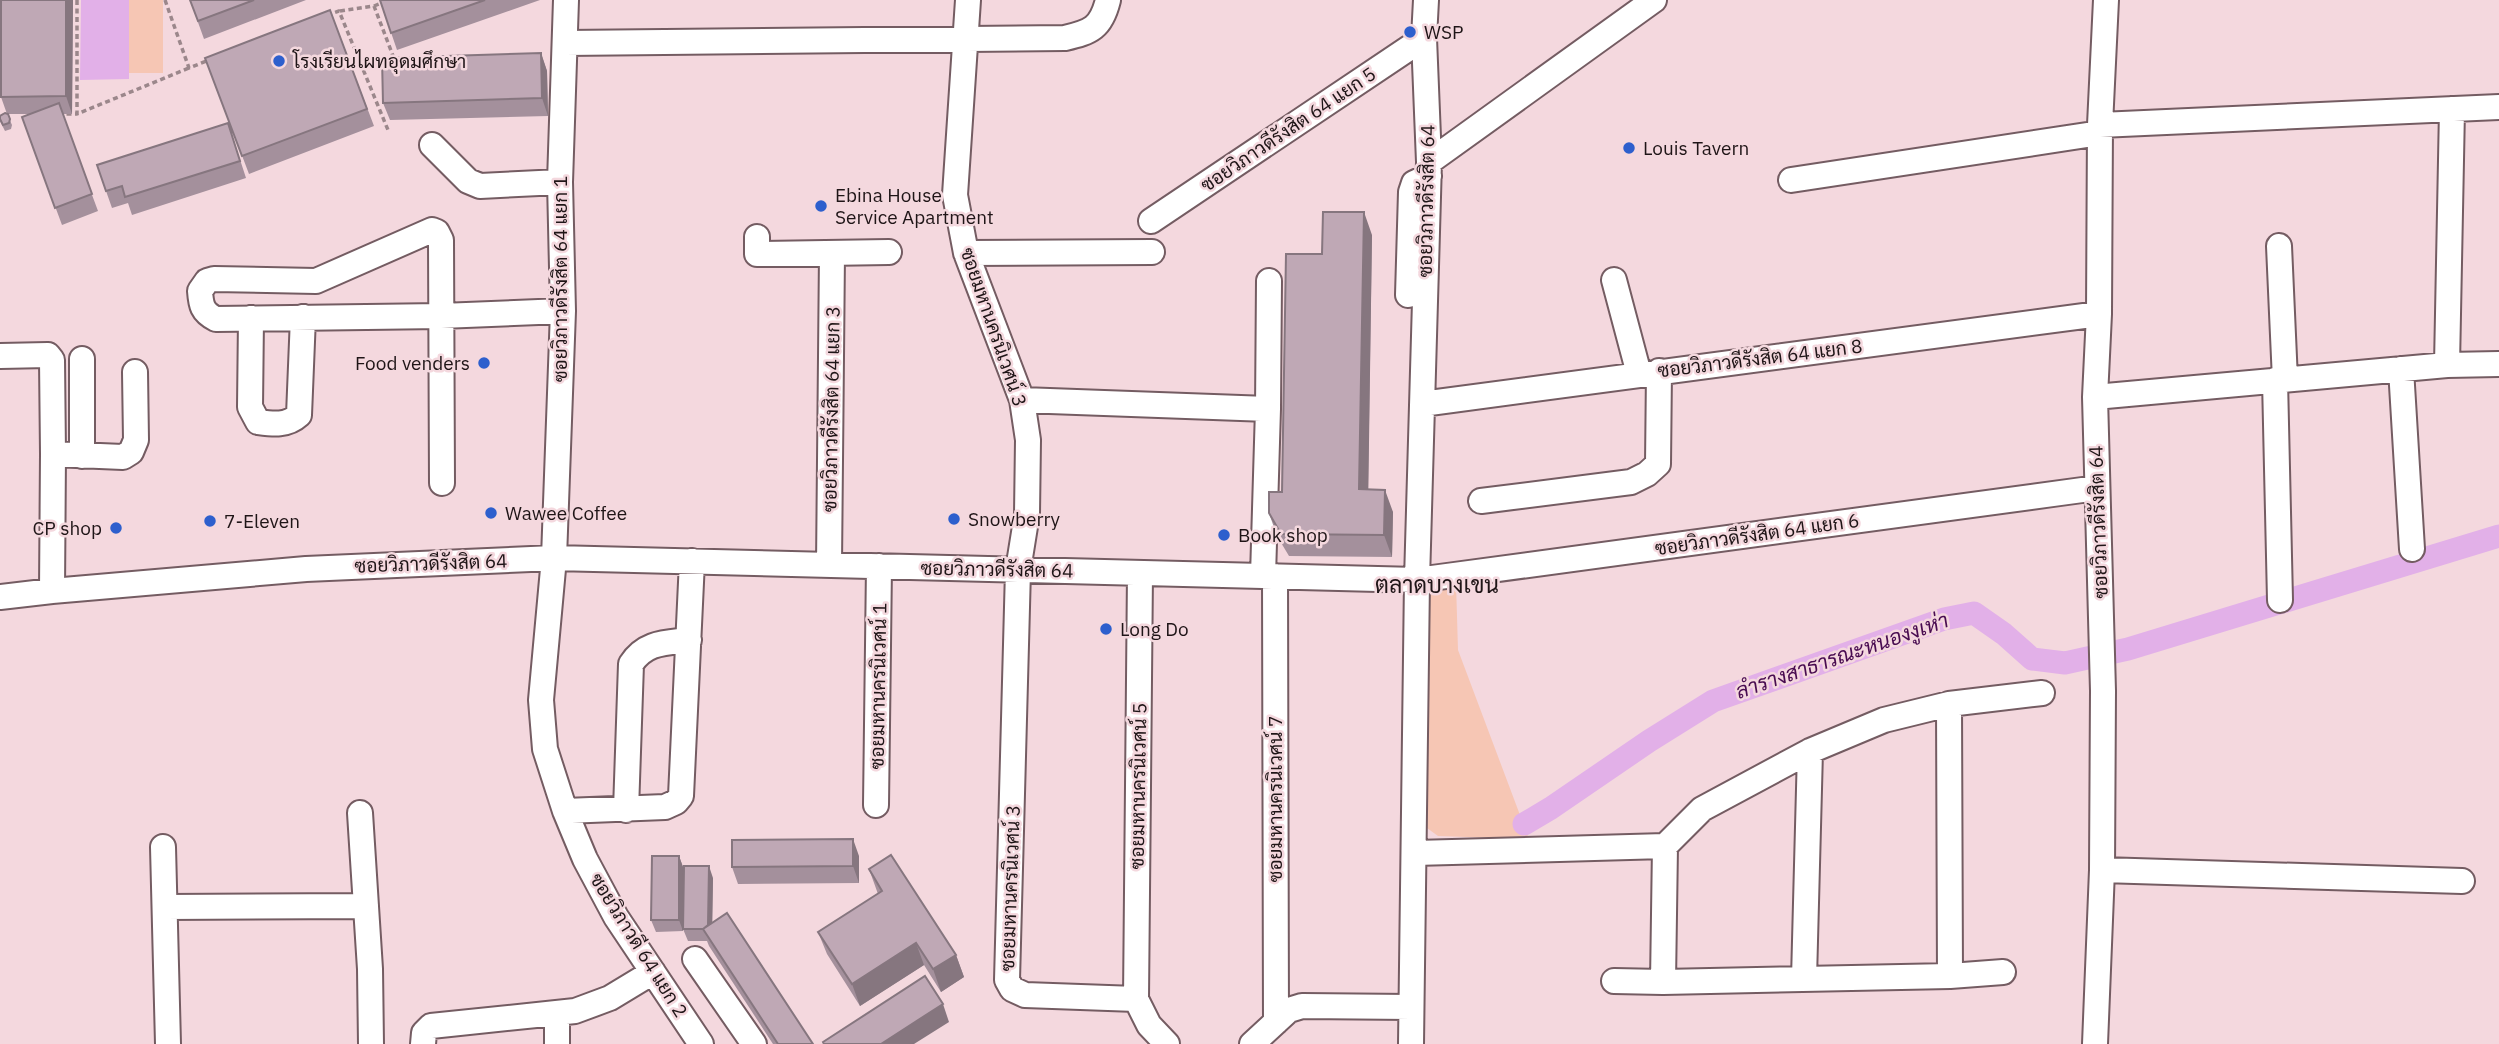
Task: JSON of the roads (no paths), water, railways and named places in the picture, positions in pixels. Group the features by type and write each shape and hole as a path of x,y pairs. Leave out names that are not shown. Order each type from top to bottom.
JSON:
{"street":[{"name":"ซอยวิภาวดีรังสิต 64 แยก 1","path":"554,558 563,311 559,181 566,0"},
{"name":"ซอยมหานครนิเวศน์ 3","path":"968,0 955,195 966,253 1022,400 1028,440 1027,514 1018,569 1007,980 1012,989 1024,995 1136,999"},
{"path":"565,43 1065,38 1088,33 1103,16 1108,0"},
{"name":"ซอยวิภาวดีรังสิต 64","path":"0,597 306,569 554,558 1408,579 1422,404 1429,169 1424,38 1426,0"},
{"path":"1411,1044 1415,853 1408,579 1411,192 1415,183 1429,169 1654,0"},
{"name":"ซอยวิภาวดีรังสิต 64","path":"2095,1044 2102,870 2103,677 2095,397 2099,314 2100,129 2106,0"},
{"name":"ซอยวิภาวดีรังสิต 64 แยก 5","path":"1151,221 1424,38"},
{"path":"1791,180 2100,129 2499,107"},
{"path":"2447,365 2452,109"},
{"path":"432,145 468,181 480,186 559,181"},
{"path":"442,483 441,316 441,240 437,232 432,230 316,281 206,281 200,291 202,308 206,314 216,319 441,316 563,311"},
{"path":"757,237 757,254 889,252"},
{"path":"2279,246 2280,600"},
{"path":"966,253 1152,252"},
{"name":"ซอยวิภาวดีรังสิต 64 แยก 3","path":"829,565 832,253"},
{"path":"1481,501 1631,482 1647,474 1658,464 1649,373 1614,280"},
{"name":"ซอยมหานครนิเวศน์ 7","path":"1269,281 1269,576 1276,1022"},
{"name":"ซอยวิภาวดีรังสิต 64 แยก 8","path":"1422,404 2099,314"},
{"path":"251,318 250,407 258,422 278,424 292,422 299,415 303,317"},
{"path":"0,356 41,354 48,355 52,360 52,591"},
{"path":"82,359 82,456"},
{"path":"2095,397 2447,365 2499,364"},
{"path":"2401,369 2412,549"},
{"path":"53,454 123,457 131,452 136,440 135,372"},
{"path":"1022,400 1268,409"},
{"name":"ซอยวิภาวดีรังสิต 64 แยก 6","path":"1408,579 2097,488"},
{"name":"ซอยวิภาวดี 64 แยก 2","path":"554,558 541,700 545,749 565,811 585,859 616,917 701,1044"},
{"path":"565,811 665,807 676,802 681,796 692,561"},
{"name":"ซอยมหานครนิเวศน์ 1","path":"876,805 879,566"},
{"name":"ซอยมหานครนิเวศน์ 5","path":"1136,999 1140,573"},
{"path":"626,810 631,664 638,653 652,646 689,640"},
{"path":"1415,853 1665,846 1702,809 1810,751 1884,720 1949,704 2042,693"},
{"path":"1949,704 1950,976"},
{"path":"1804,979 1810,751"},
{"path":"360,813 371,1044"},
{"path":"1663,982 1665,846"},
{"path":"163,847 168,1044"},
{"path":"2102,870 2462,881"},
{"path":"165,907 366,906"},
{"path":"695,959 754,1044"},
{"path":"423,1044 424,1033 431,1026 575,1011 610,998 653,972"},
{"path":"1614,981 1950,976 2003,972"},
{"path":"1136,999 1149,1025 1167,1044"},
{"path":"1252,1044 1289,1010 1301,1006 1411,1007"},
{"path":"557,1013 557,1044"}],"waterway":[{"name":"ลำรางสาธารณะหนองงูเห่า","path":"1524,824 1713,701 1944,619 1974,613 2004,634 2032,659 2065,663 2128,649 2499,536"}],"place":[{"name":"WSP","path":"1410,32"},
{"name":"โรงเรียนไผทอุดมศึกษา","path":"279,61"},
{"name":"Louis Tavern","path":"1629,148"},
{"name":"Ebina House Service Apartment","path":"821,206"},
{"name":"Food venders","path":"484,363"},
{"name":"Wawee Coffee","path":"491,513"},
{"name":"Snowberry","path":"954,519"},
{"name":"7-Eleven","path":"210,521"},
{"name":"CP shop","path":"116,528"},
{"name":"Book shop","path":"1224,535"},
{"name":"Long Do","path":"1106,629"}],"district":[{"name":"ตลาดบางเขน","path":"1437,585"}]}
